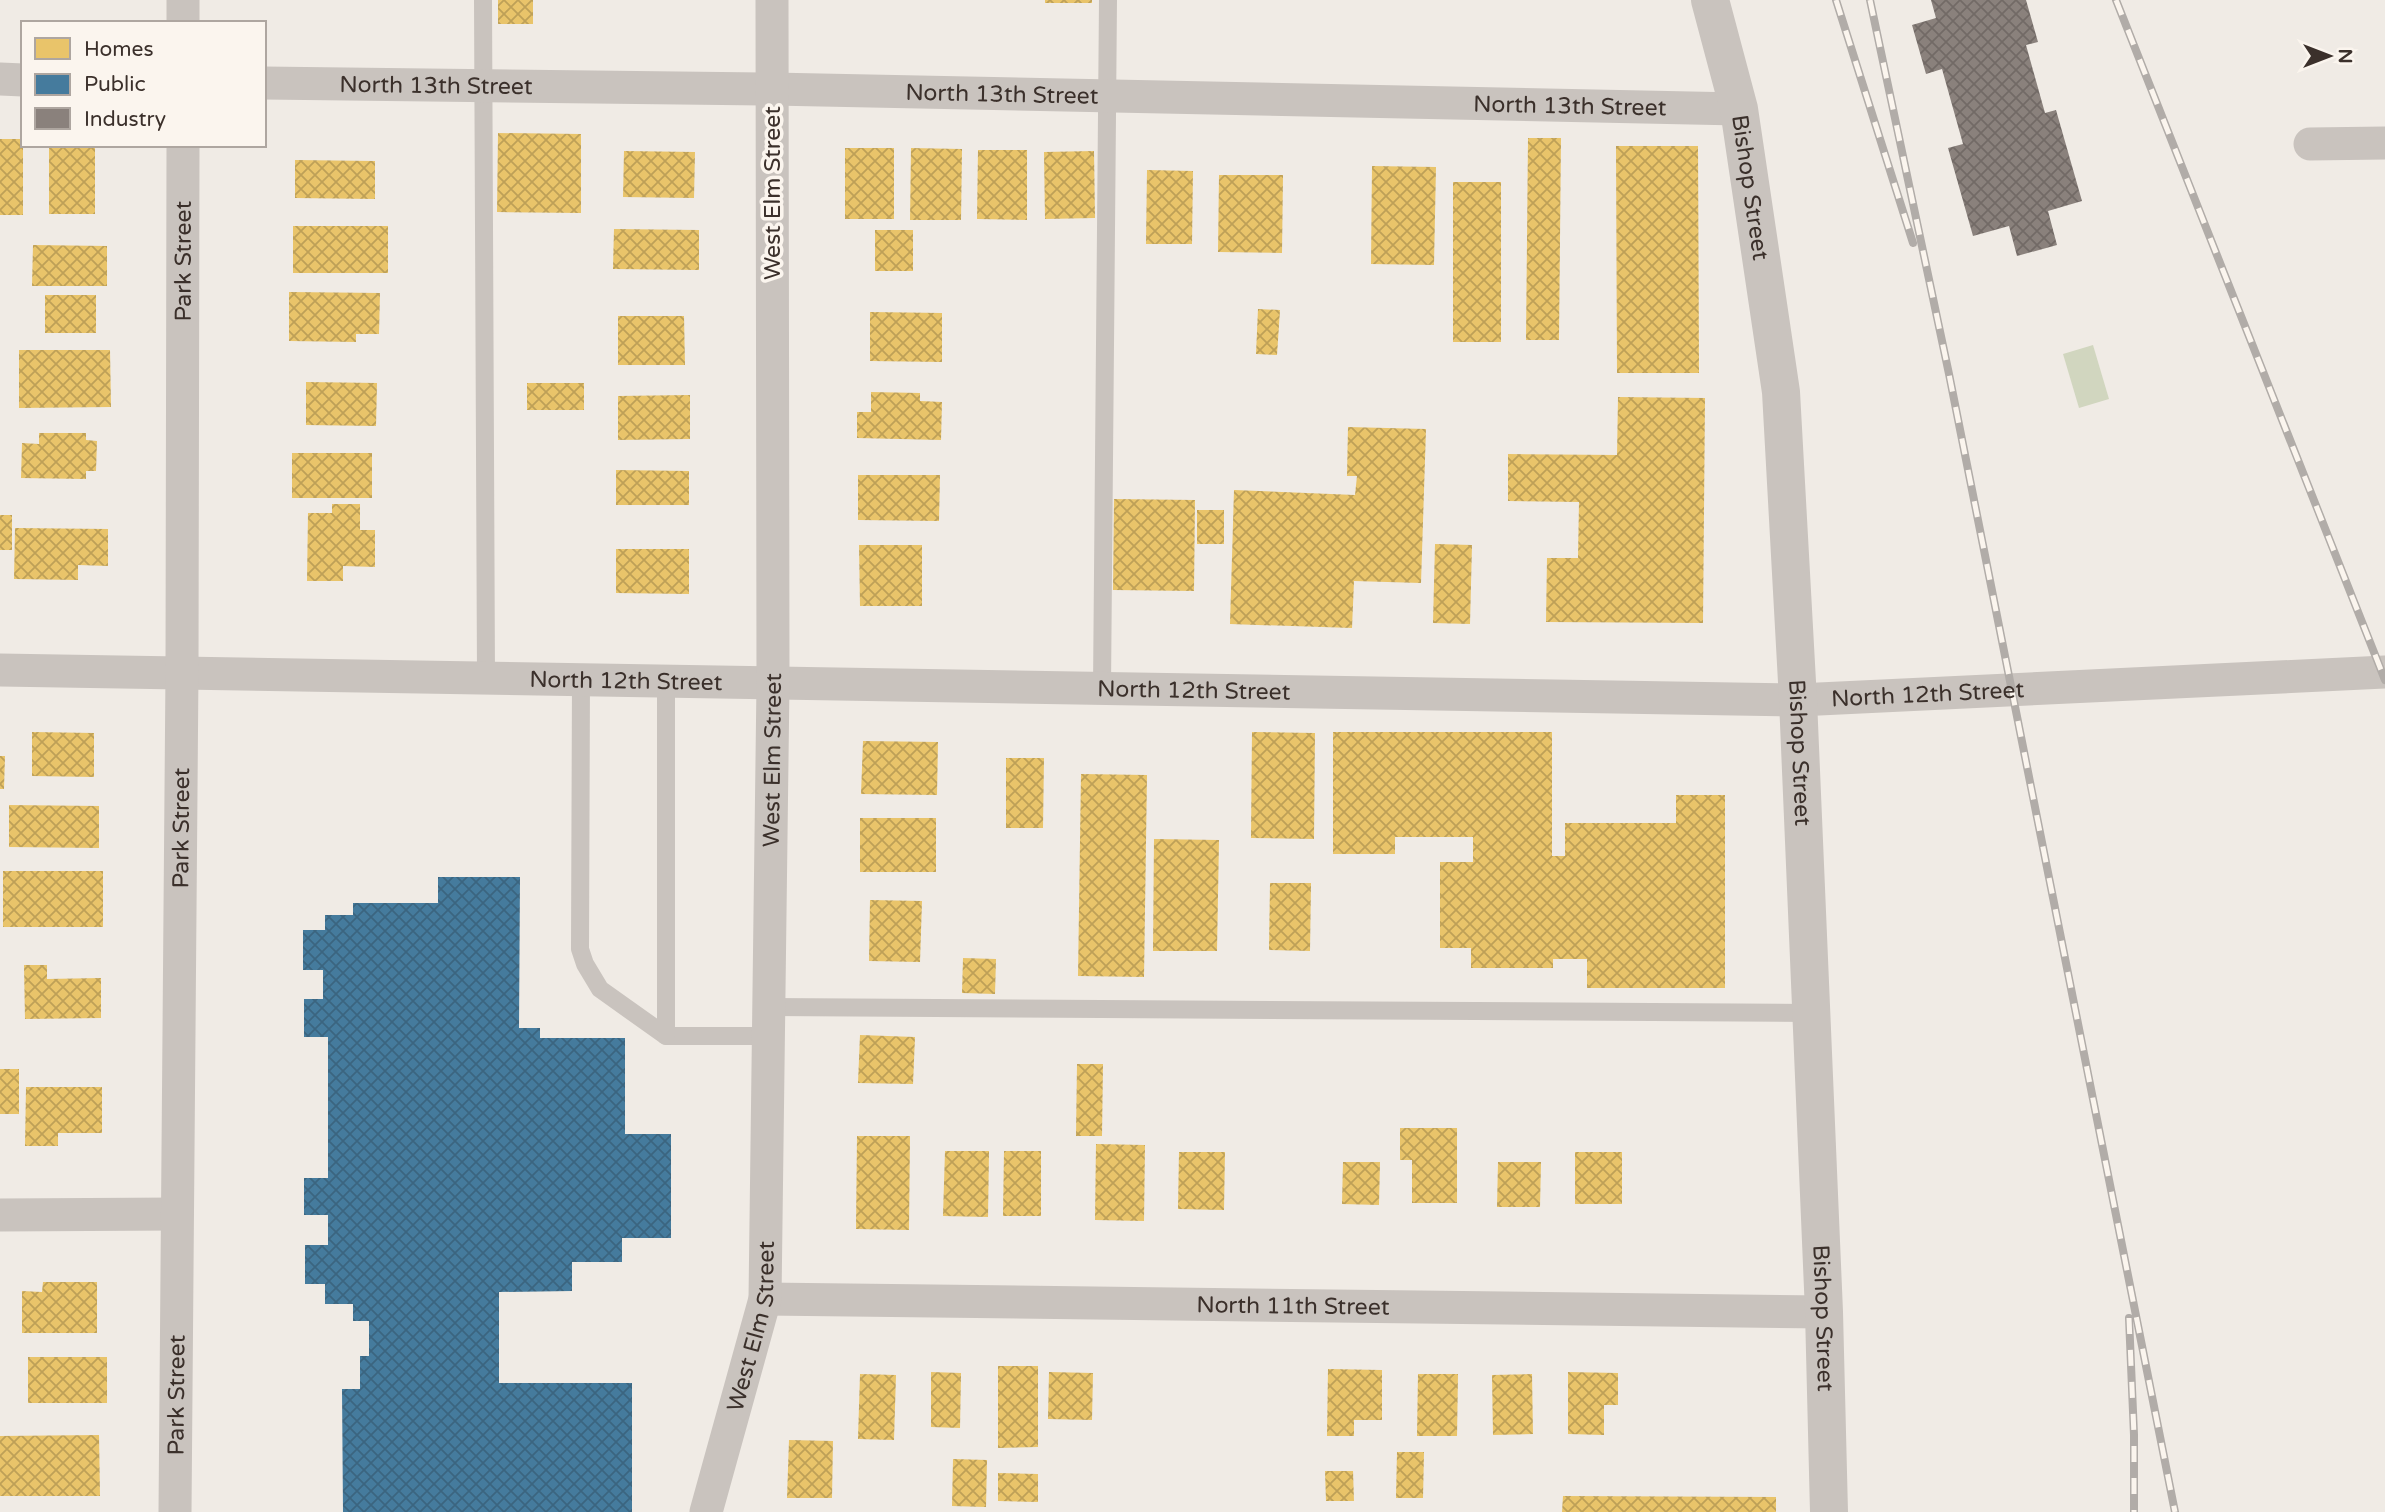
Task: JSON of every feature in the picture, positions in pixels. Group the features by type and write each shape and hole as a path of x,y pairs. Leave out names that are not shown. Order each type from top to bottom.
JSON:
{"street":[{"path":"183,0 183,21"},
{"name":"West Elm Street","path":"706,1512 765,1299 773,683 772,0"},
{"name":"Bishop Street","path":"1710,0 1739,109 1781,392 1798,700 1824,1312 1829,1512"},
{"path":"0,79 21,80"},
{"name":"North 13th Street","path":"266,83 772,89 1739,109"},
{"path":"2310,144 2385,143"},
{"name":"Park Street","path":"175,1512 183,147"},
{"name":"North 12th Street","path":"0,670 1798,700 2385,672"},
{"path":"0,1215 177,1214"},
{"name":"North 11th Street","path":"765,1299 1824,1312"}],"lane":[{"path":"483,0 486,677"},
{"path":"1102,688 1108,0"},
{"path":"582,679 580,948 585,964 600,989 666,1036 769,1022 1811,1013"},
{"path":"666,681 666,1036"}],"green space":[{"path":"2093,345 2109,399 2079,408 2063,354"}],"building: Homes":[{"path":"498,0 533,0 533,24 498,24"},
{"path":"1045,0 1092,0 1092,3 1045,3"},
{"path":"498,133 581,134 581,213 497,212"},
{"path":"1528,138 1561,138 1559,340 1526,340"},
{"path":"0,139 21,139 23,215 0,215"},
{"path":"1616,146 1698,146 1699,373 1617,373"},
{"path":"49,147 95,147 95,214 49,214"},
{"path":"845,148 894,148 894,219 845,219"},
{"path":"911,148 962,149 961,220 910,220"},
{"path":"978,150 1027,150 1027,220 977,219"},
{"path":"624,151 695,152 694,198 623,197"},
{"path":"1094,151 1095,218 1045,219 1044,152"},
{"path":"295,160 375,161 375,199 295,198"},
{"path":"1372,166 1436,167 1434,265 1371,264"},
{"path":"1147,170 1193,171 1192,244 1146,244"},
{"path":"1219,175 1283,175 1282,253 1218,252"},
{"path":"1453,182 1501,182 1501,342 1453,342"},
{"path":"293,226 388,226 388,273 293,273"},
{"path":"614,229 699,230 699,270 613,269"},
{"path":"875,230 913,230 913,271 875,271"},
{"path":"33,245 107,246 107,286 32,286"},
{"path":"289,292 380,293 379,334 356,334 356,342 289,341"},
{"path":"45,295 96,295 96,333 45,333"},
{"path":"1258,309 1280,310 1277,355 1256,354"},
{"path":"870,312 942,313 942,362 870,361"},
{"path":"618,316 684,316 685,365 618,365"},
{"path":"19,350 110,350 111,407 19,408"},
{"path":"306,382 377,383 376,426 306,425"},
{"path":"527,383 584,383 584,410 527,410"},
{"path":"871,392 920,393 920,401 942,402 941,440 857,438 857,412 871,412"},
{"path":"690,395 690,439 618,440 618,396"},
{"path":"1618,397 1705,398 1703,623 1546,622 1547,558 1578,558 1579,502 1508,501 1508,454 1617,455"},
{"path":"1348,427 1426,429 1421,583 1354,581 1352,628 1230,624 1234,490 1355,495 1357,476 1347,476"},
{"path":"39,433 86,433 86,440 97,441 96,471 86,471 86,479 21,478 22,443 39,444"},
{"path":"292,453 372,453 372,498 292,498"},
{"path":"616,470 689,471 689,505 616,505"},
{"path":"858,475 940,475 939,521 858,520"},
{"path":"1114,499 1195,500 1194,591 1113,590"},
{"path":"332,504 360,504 360,530 375,530 375,567 343,566 343,581 307,581 308,513 332,513"},
{"path":"1197,510 1224,510 1224,544 1197,544"},
{"path":"0,515 12,515 12,550 0,550"},
{"path":"15,528 108,529 108,566 78,565 78,580 14,579"},
{"path":"1435,544 1472,545 1470,624 1433,623"},
{"path":"859,545 922,545 922,606 860,606"},
{"path":"616,549 689,549 689,594 616,593"},
{"path":"32,732 94,733 94,777 32,776"},
{"path":"1252,732 1315,733 1314,839 1251,838"},
{"path":"1333,732 1552,732 1552,856 1565,856 1565,823 1676,823 1676,795 1725,795 1725,988 1587,988 1587,959 1553,959 1553,968 1471,968 1471,948 1440,948 1440,862 1473,862 1473,837 1395,837 1395,854 1333,854"},
{"path":"863,741 938,742 937,795 861,794"},
{"path":"0,756 5,756 4,789 0,789"},
{"path":"1006,758 1044,758 1043,828 1006,828"},
{"path":"1081,774 1147,775 1144,977 1078,976"},
{"path":"9,805 99,806 99,848 9,847"},
{"path":"860,818 936,818 936,872 860,872"},
{"path":"1154,839 1219,840 1217,951 1153,951"},
{"path":"3,871 103,871 103,927 3,927"},
{"path":"1270,883 1311,883 1310,951 1269,950"},
{"path":"870,900 922,901 920,962 869,961"},
{"path":"963,958 996,959 995,994 962,993"},
{"path":"24,965 47,965 47,979 101,978 101,1018 25,1019"},
{"path":"860,1035 915,1037 913,1084 858,1083"},
{"path":"1077,1064 1103,1064 1102,1136 1076,1136"},
{"path":"0,1069 19,1069 19,1114 0,1114"},
{"path":"26,1087 102,1087 102,1133 58,1133 58,1146 25,1146"},
{"path":"1400,1128 1457,1128 1457,1203 1412,1203 1412,1160 1400,1160"},
{"path":"857,1136 910,1136 909,1230 856,1229"},
{"path":"1096,1144 1145,1145 1144,1221 1095,1220"},
{"path":"945,1151 989,1151 988,1217 943,1216"},
{"path":"1004,1151 1041,1151 1041,1216 1003,1216"},
{"path":"1179,1152 1225,1152 1224,1210 1178,1209"},
{"path":"1575,1152 1622,1152 1622,1204 1575,1204"},
{"path":"1343,1162 1380,1162 1379,1205 1342,1204"},
{"path":"1498,1162 1541,1162 1540,1207 1497,1207"},
{"path":"43,1282 97,1282 97,1333 22,1333 22,1291 42,1292"},
{"path":"28,1357 107,1357 107,1403 28,1403"},
{"path":"998,1366 1038,1366 1038,1447 998,1448"},
{"path":"1328,1369 1382,1370 1382,1420 1354,1420 1354,1436 1327,1436"},
{"path":"931,1372 961,1373 960,1428 931,1427"},
{"path":"1049,1372 1093,1373 1092,1420 1048,1419"},
{"path":"1568,1372 1618,1373 1618,1405 1604,1405 1604,1435 1568,1434"},
{"path":"860,1374 896,1375 894,1440 858,1439"},
{"path":"1418,1374 1458,1374 1457,1436 1417,1436"},
{"path":"1532,1374 1533,1434 1493,1435 1492,1375"},
{"path":"99,1435 100,1496 0,1496 0,1436"},
{"path":"789,1440 833,1441 832,1498 787,1498"},
{"path":"1397,1452 1424,1452 1423,1498 1396,1498"},
{"path":"953,1459 987,1460 986,1507 952,1506"},
{"path":"1325,1471 1353,1471 1354,1501 1326,1501"},
{"path":"998,1473 1038,1474 1038,1502 998,1501"},
{"path":"1563,1496 1776,1497 1776,1512 1562,1512"}],"building: Public":[{"path":"438,877 520,877 519,1028 540,1028 540,1038 625,1038 625,1134 671,1134 671,1238 622,1238 622,1262 572,1262 572,1291 499,1292 499,1383 632,1383 632,1512 343,1512 342,1389 360,1389 360,1356 369,1356 369,1321 353,1321 353,1304 325,1304 325,1284 305,1284 305,1245 328,1245 328,1215 304,1215 304,1178 328,1178 328,1037 304,1037 304,999 323,999 323,970 303,970 303,930 325,930 325,915 353,915 353,903 438,903"}],"building: Industry":[{"path":"1931,0 2026,0 2038,42 2026,45 2045,113 2056,110 2082,201 2048,211 2057,245 2017,256 2009,226 1973,236 1948,148 1963,144 1942,69 1926,74 1912,25 1936,18"}],"railway":[{"path":"1836,0 1913,243"},
{"path":"1870,0 1949,374 2175,1512"},
{"path":"2116,0 2385,680"},
{"path":"2129,1318 2134,1512"}]}
